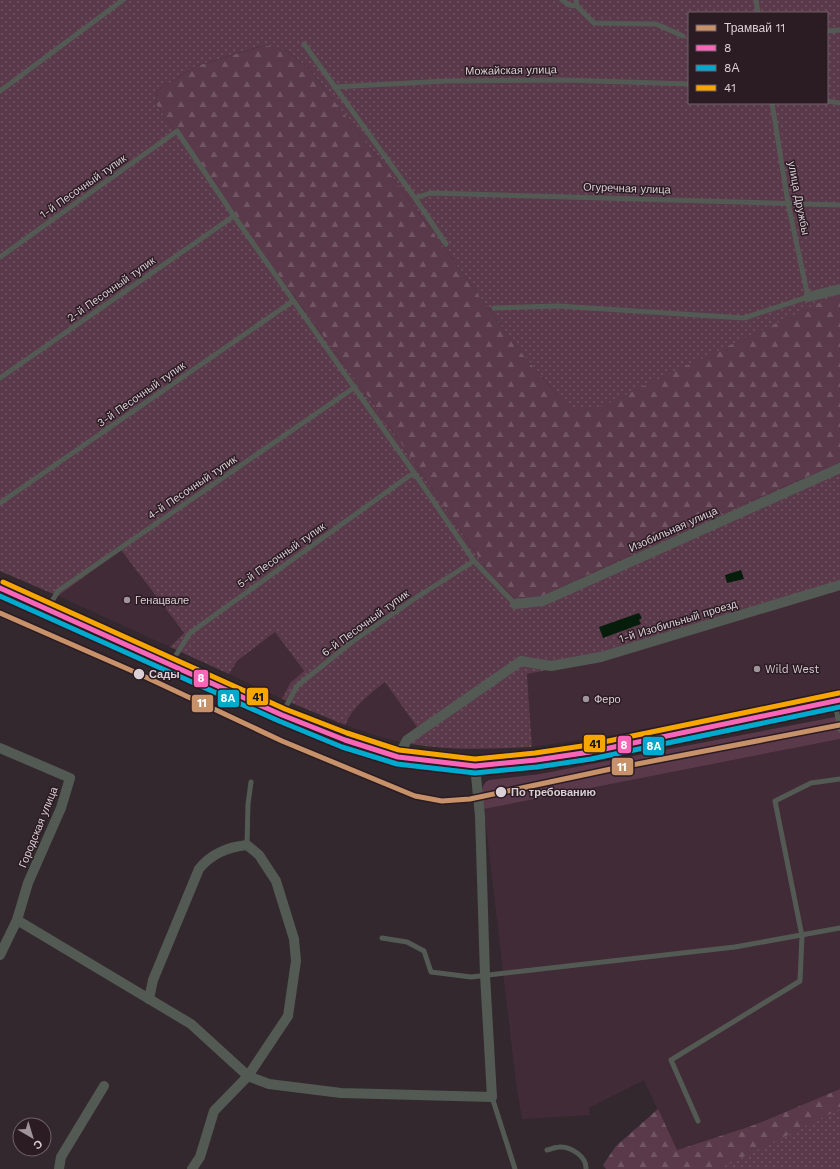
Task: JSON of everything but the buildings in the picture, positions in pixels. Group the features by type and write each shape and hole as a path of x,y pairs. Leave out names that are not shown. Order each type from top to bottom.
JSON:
{"main road":[{"path":"0,588 282,715 345,740 398,757 475,766 536,760 590,752 837,701"}],"street":[{"path":"808,297 840,289"},
{"name":"Изобильная улица","path":"515,604 543,601 840,468"},
{"name":"1-й Изобильный проезд","path":"398,757 407,740 521,661 551,666 601,657 840,585"},
{"name":"Городская улица","path":"0,748 70,778 61,808 28,883 16,920 0,956"},
{"path":"16,920 191,1024 248,1076 269,1084 341,1093 492,1097 485,976 480,816 475,766"},
{"path":"149,999 154,980 199,869 208,858 234,846 247,845 259,854 276,880 294,939 296,961 288,1016 248,1076 214,1111 200,1157 192,1169"},
{"path":"59,1169 61,1157 104,1086"}],"lane":[{"path":"0,91 123,0"},
{"path":"562,0 569,5 577,6 594,22 656,24 683,36"},
{"path":"576,0 577,6"},
{"path":"756,0 758,12"},
{"path":"828,30 840,30"},
{"path":"304,44 415,198 446,244"},
{"name":"Можайская улица","path":"334,87 446,81 563,80 688,84"},
{"path":"828,101 840,103"},
{"name":"улица Дружбы","path":"772,104 788,202 808,297"},
{"name":"1-й Песочный тупик","path":"0,257 177,131 234,216"},
{"name":"Огуречная улица","path":"415,198 430,193 788,202 840,205"},
{"path":"234,216 355,387 474,561 515,604"},
{"name":"2-й Песочный тупик","path":"0,378 234,216"},
{"path":"494,308 558,306 744,318 808,297"},
{"name":"3-й Песочный тупик","path":"0,503 293,301"},
{"name":"4-й Песочный тупик","path":"48,609 58,591 355,387"},
{"name":"5-й Песочный тупик","path":"171,664 190,632 409,476 415,474"},
{"name":"6-й Песочный тупик","path":"282,715 296,686 352,642 417,597 474,561"},
{"path":"837,701 840,730"},
{"path":"698,1121 671,1060 800,981 802,936 775,801 811,783 840,779"},
{"path":"247,845 247,818 251,782"},
{"path":"382,938 407,942 424,951 431,972 471,977 735,947 840,928"},
{"path":"492,1097 515,1169"},
{"path":"547,1150 560,1146 575,1152 580,1155 586,1165 586,1169"}],"shaded area":[{"path":"121,550 184,634 170,647 58,596"},
{"path":"741,570 744,579 727,583 725,575"},
{"path":"840,589 840,689 620,734 532,747 527,674 602,660"},
{"path":"639,613 642,618 639,620 641,624 603,638 599,627"},
{"path":"275,632 304,671 290,683 282,699 229,674 237,661"},
{"path":"385,682 417,727 400,742 345,725 349,714 361,701"},
{"path":"840,739 840,1089 754,1125 676,1150 644,1080 589,1108 590,1115 522,1119 516,1083 484,809"}],"green space":[{"path":"0,0 840,0 840,293 600,407 576,409 557,394 518,349 394,179 309,68 287,51 264,45 196,66 157,91 155,103 262,253 381,414 492,577 515,598 541,597 695,524 840,463 840,589 602,660 527,674 532,747 466,749 433,747 400,742 417,727 385,682 357,706 348,718 345,725 282,699 290,683 304,671 275,632 237,661 229,674 170,647 184,633 121,550 58,596 0,571"},
{"path":"265,45 287,51 309,68 394,179 518,349 557,394 840,293 840,463 695,524 541,597 515,598 492,577 381,414 262,253 155,103 157,91 196,66"},
{"path":"840,716 840,739 484,809 482,789 483,785 489,780 540,774"},
{"path":"840,1089 840,1169 606,1169 603,1165 616,1146 658,1109 677,1150 754,1125"},
{"path":"840,1109 840,1169 719,1169"}],"tram line":[{"name":"11","path":"0,613 137,673 282,741 415,796 442,801 470,799 611,769 840,725"}],"transit line":[{"name":"41","path":"3,582 285,709 347,733 399,750 475,759 535,753 589,745 839,693"},
{"name":"8","path":"0,588 282,715 345,740 398,757 475,766 536,760 590,752 840,700"},
{"name":"8А","path":"0,596 279,721 342,747 397,764 475,773 537,767 591,759 840,707"}],"place":[{"name":"Генацвале","path":"127,600"},
{"name":"Wild West","path":"757,669"},
{"name":"Сады","path":"139,674"},
{"name":"Феро","path":"586,699"},
{"name":"По требованию","path":"501,792"}]}
